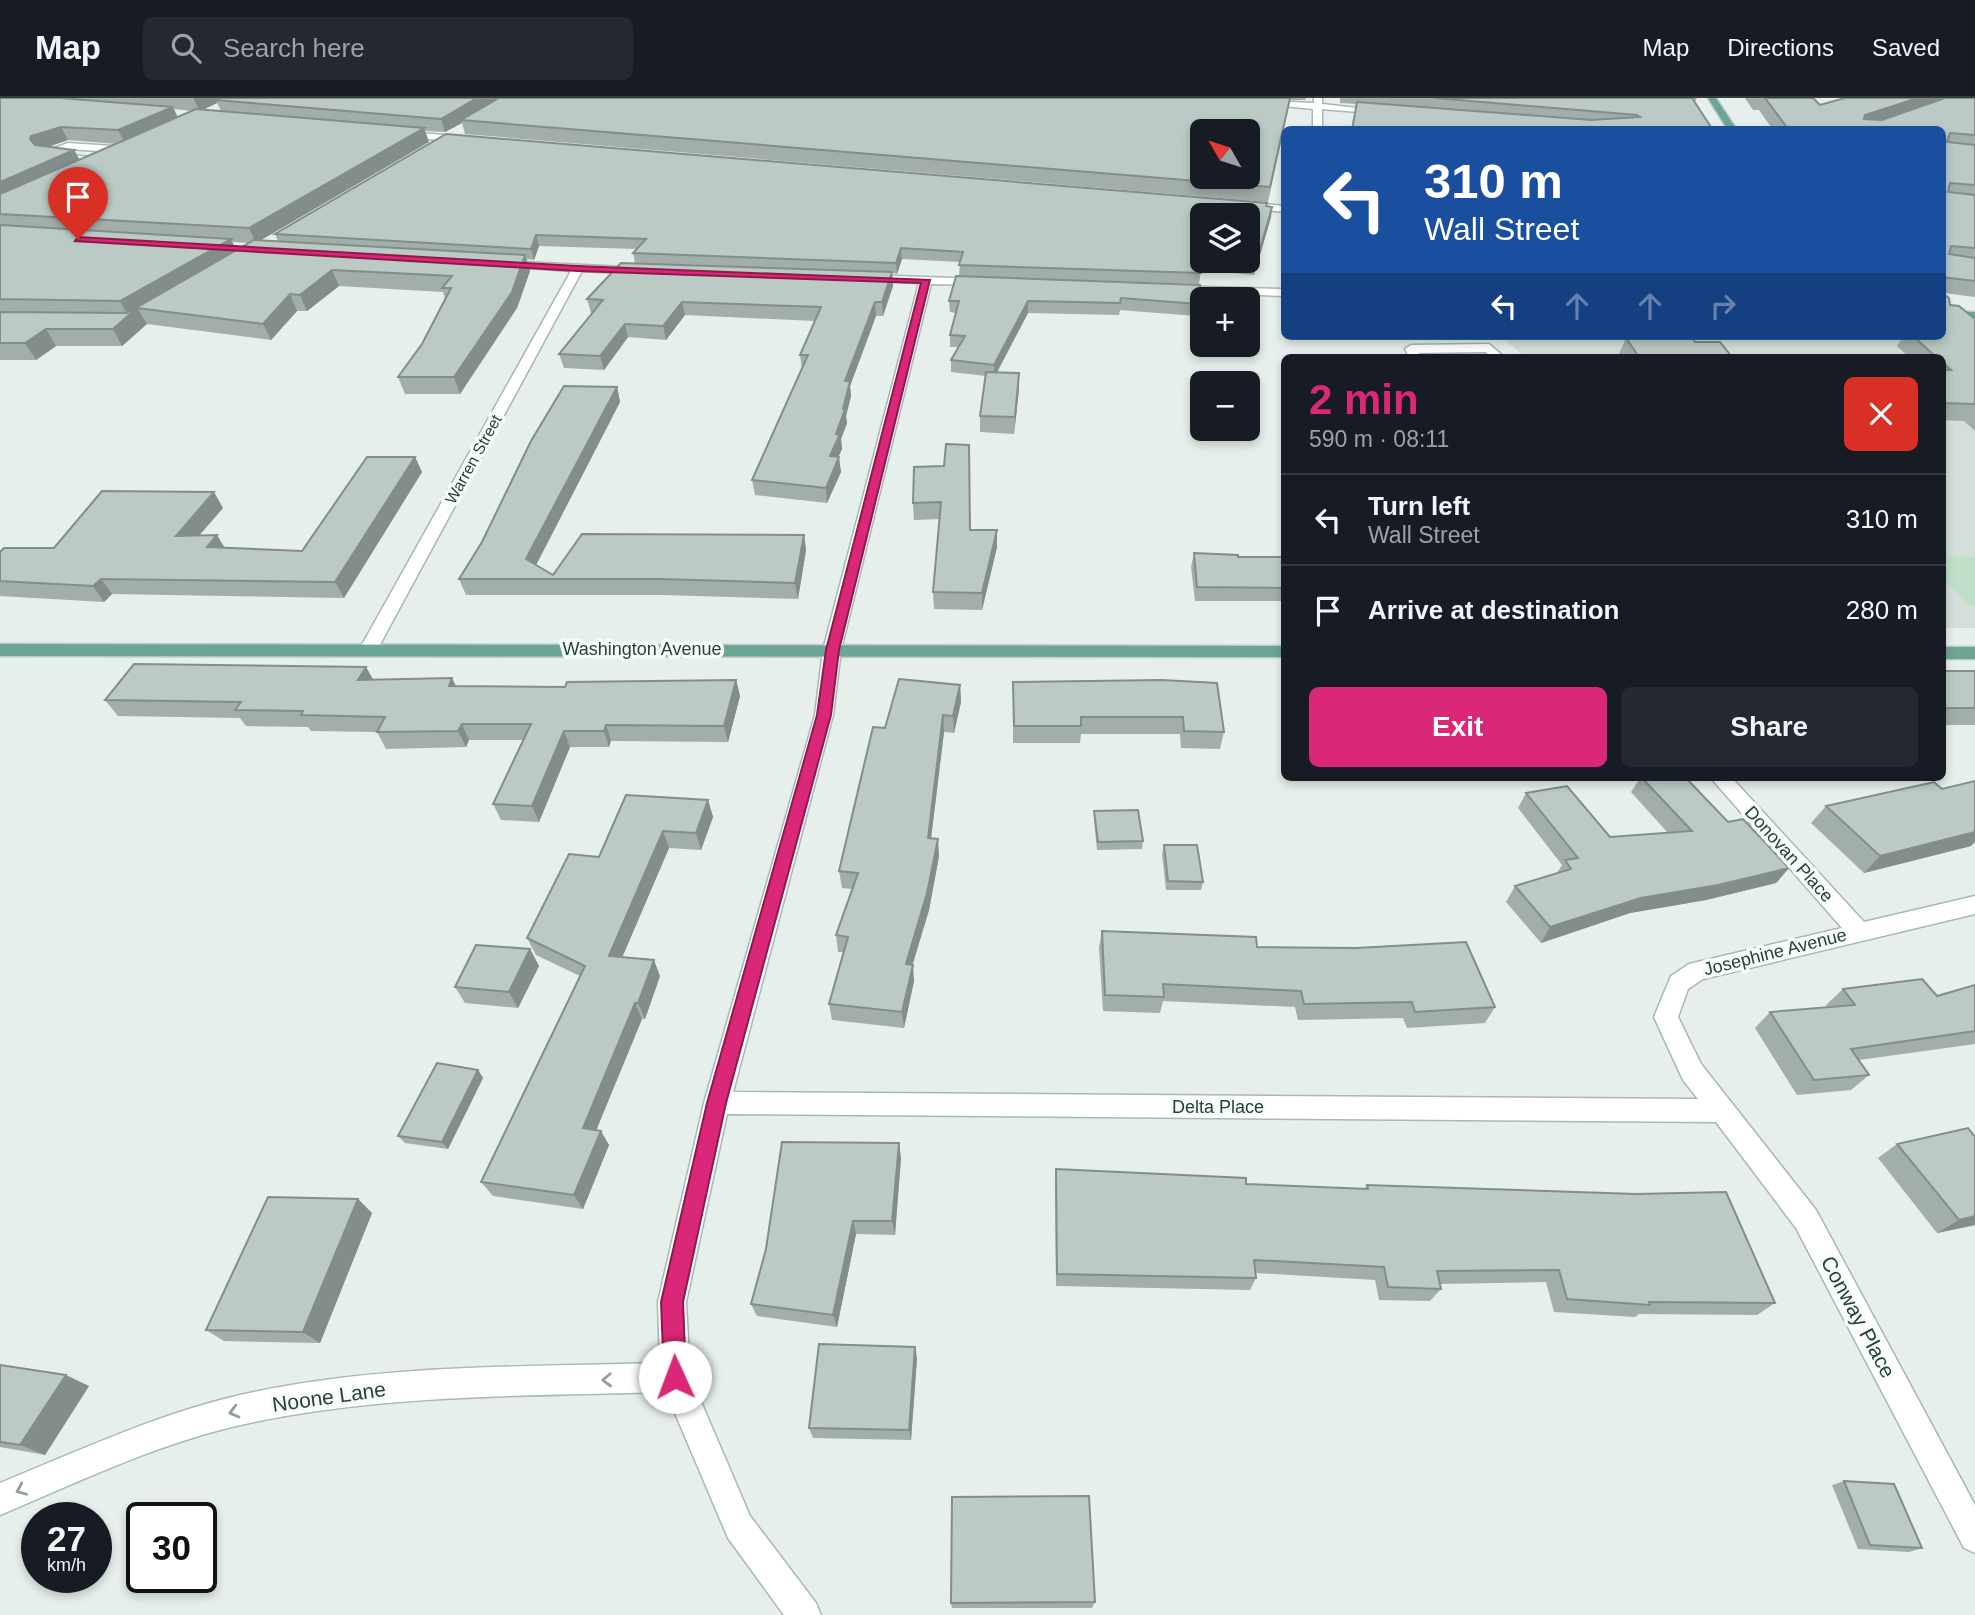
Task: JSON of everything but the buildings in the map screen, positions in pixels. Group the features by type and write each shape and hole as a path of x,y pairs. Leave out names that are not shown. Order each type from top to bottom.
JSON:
{"main road":[{"path":"1712,98 1730,126"},
{"path":"1946,315 1975,316"},
{"name":"Washington Avenue","path":"0,650 1281,652"},
{"path":"1946,653 1975,653"}],"street":[{"path":"1204,98 1318,102 1387,111"},
{"path":"1317,126 1318,102"},
{"path":"425,152 460,131"},
{"path":"380,132 477,140"},
{"path":"81,172 139,145"},
{"path":"104,161 43,154 68,146 127,150"},
{"path":"1260,207 1281,209"},
{"path":"495,264 661,271"},
{"name":"Warren Street","path":"368,650 578,268"},
{"path":"856,278 992,283"},
{"path":"804,1615 739,1527 675,1377 672,1302 717,1103 824,715 832,650 926,280"},
{"path":"1159,289 1281,293"},
{"path":"1414,354 1411,349 1489,348 1495,354"},
{"name":"Donovan Place","path":"1724,781 1858,931"},
{"name":"Josephine Avenue","path":"1720,1111 1692,1072 1667,1017 1679,983 1697,971 1975,905"},
{"name":"Delta Place","path":"717,1103 1720,1111"},
{"name":"Conway Place","path":"1720,1111 1806,1219 1975,1537"},
{"name":"Noone Lane","path":"0,1499 163,1432 253,1407 373,1388 675,1377"}],"shaded area":[{"path":"1975,327 1975,628 1946,628 1946,354 1521,354 1505,340 1946,340 1946,335"}],"green space":[{"path":"1946,556 1975,557 1975,606 1969,606 1946,581"}],"route":[{"path":"78,239 578,268 926,280 832,650 824,715 717,1103 672,1302 675,1377"}]}
